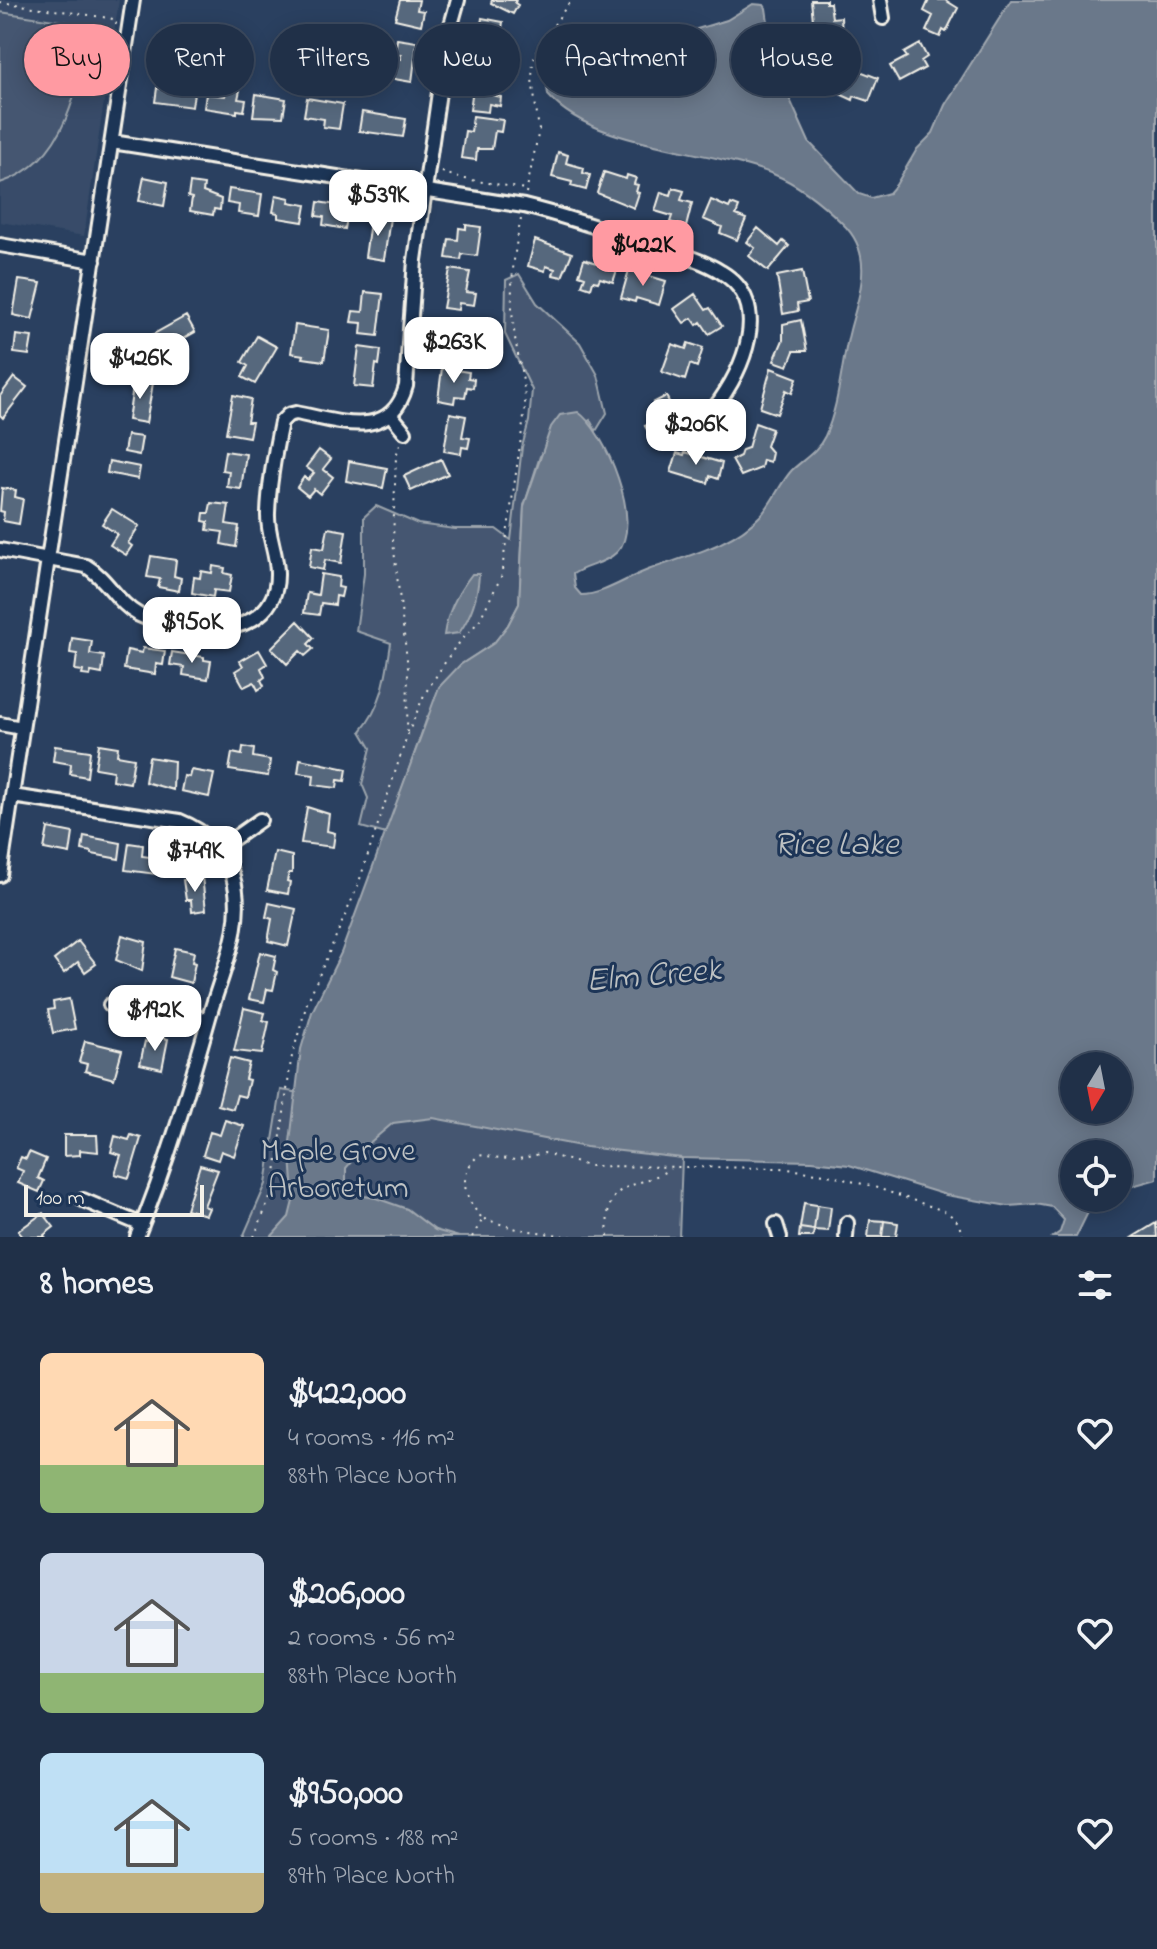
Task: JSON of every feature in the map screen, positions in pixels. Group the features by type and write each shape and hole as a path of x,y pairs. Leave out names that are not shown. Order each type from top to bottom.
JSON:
{"street":[{"path":"0,875 133,0"},
{"path":"0,550 86,566 98,573 128,608 142,617 218,630 244,625 265,608 276,586 277,573 268,514 281,422 288,415 296,413 369,423 391,415 403,399 415,260 446,43 458,0"},
{"path":"880,0 883,18"},
{"path":"112,142 425,188 560,214 703,264 731,279 741,290 748,304 750,333 731,386 713,410"},
{"path":"0,245 94,261"},
{"path":"391,415 405,432"},
{"path":"0,724 22,728"},
{"path":"12,796 180,821 195,827 219,849 233,876 236,919 181,1120 140,1231 83,1200"},
{"path":"219,849 260,820"},
{"path":"110,1005 141,1003 208,1020"},
{"path":"846,1237 847,1223"}],"path":[{"path":"525,197 539,130 532,79 533,61 540,45 571,0"},
{"path":"0,2 109,18 116,20 116,24"},
{"path":"436,169 459,178 526,189"},
{"path":"254,1237 274,1188 291,1060 298,1031 320,971 357,888 407,736 437,673 479,621 501,577 525,410 511,303 512,273 522,213"},
{"path":"405,432 396,456 393,542 408,668 407,736"},
{"path":"573,1237 517,1229 483,1219 468,1199 464,1185 467,1171 479,1155 515,1160 544,1153 588,1166 781,1168 824,1174 874,1187 947,1212 958,1222 963,1237"},
{"path":"608,1237 607,1217 612,1199 635,1183 671,1169"},
{"path":"472,1237 483,1219"}],"shaded area":[{"path":"0,0 119,0 115,24 24,24 24,96 105,96 84,236 0,222"}],"green space":[{"path":"0,12 81,24 24,24 24,96 74,96 55,139 41,157 23,172 0,183"},
{"path":"519,274 537,303 580,343 598,375 607,413 596,431 590,420 540,456 524,506 519,604 494,643 460,665 427,718 386,834 361,827 368,798 362,784 371,748 361,731 379,700 391,643 356,631 364,574 364,517 376,506 418,524 455,529 496,529 511,540 532,390 505,334 506,280"},
{"name":"Maple Grove Arboretum","path":"281,1090 526,1127 682,1158 679,1237 243,1237 266,1184"}],"water":[{"name":"Rice Lake","path":"1011,0 1157,0 1157,1179 1132,1186 1132,1140 1060,1140 1060,1212 1088,1212 1076,1237 1053,1237 1060,1232 1064,1220 1052,1207 1036,1204 1008,1206 946,1195 849,1165 812,1161 682,1158 586,1147 433,1118 393,1123 361,1150 346,1168 346,1184 353,1194 407,1209 435,1230 459,1237 271,1237 289,1217 294,1197 290,1142 301,1049 312,1012 341,953 439,687 460,665 494,643 519,604 524,506 551,427 560,415 578,412 589,422 610,457 624,500 627,521 624,539 612,556 573,574 575,588 581,595 606,589 708,549 749,526 765,510 792,470 819,446 834,410 862,274 859,247 842,223 792,183 773,174 747,165 623,137 568,113 549,96 715,96 714,24 727,20 753,4 764,5 768,24 731,24 731,96 788,96 809,142 859,194 871,198 889,193 917,149 933,133 945,105"},
{"path":"472,574 479,574 471,612 459,633 444,635 454,602"}],"building":[{"path":"400,0 419,0 417,10 424,11 421,24 395,19"},
{"path":"492,0 516,0 518,5 513,14 491,3"},
{"path":"811,0 826,0 830,3 832,18 841,17 841,24 813,24"},
{"path":"929,0 945,0 958,8 946,32 943,30 940,37 926,31 933,16 924,11"},
{"path":"482,18 503,22 503,24 481,24"},
{"path":"398,39 414,42 412,82 398,80 398,59 401,55 398,54"},
{"path":"920,44 927,57 921,61 925,68 899,82 890,66 907,57 904,53"},
{"path":"861,71 878,78 869,101 854,96 861,96"},
{"path":"256,94 286,99 283,117 253,116"},
{"path":"156,96 194,96 192,107 155,102"},
{"path":"206,96 239,96 238,99 246,100 244,111 237,110 237,113 204,108"},
{"path":"472,96 501,97 500,106 489,104 488,112 470,110"},
{"path":"307,98 343,104 339,129 323,127 324,119 304,116"},
{"path":"362,112 406,119 403,137 359,131"},
{"path":"473,116 503,120 501,132 495,131 492,149 477,149 476,160 461,158 465,131 471,132"},
{"path":"558,152 568,155 566,163 584,168 583,173 590,175 586,190 571,186 572,182 552,177"},
{"path":"604,172 626,179 627,175 636,178 634,184 638,185 636,192 639,193 634,208 597,193"},
{"path":"144,177 168,182 164,206 139,201"},
{"path":"190,183 204,185 203,192 221,199 220,210 214,209 213,215 190,211"},
{"path":"673,188 684,191 681,200 692,203 686,227 670,222 672,216 655,211 661,192 671,195"},
{"path":"229,189 262,194 259,216 238,213 239,205 227,203"},
{"path":"276,195 290,198 289,202 306,205 303,222 278,218 278,213 273,212"},
{"path":"711,200 729,208 731,204 739,207 736,215 746,219 737,240 720,233 722,227 703,219"},
{"path":"318,202 349,207 345,229 323,225 324,217 316,216"},
{"path":"371,215 390,218 384,260 365,257"},
{"path":"466,225 481,227 477,256 462,254 461,260 446,258 449,239 458,240 459,228 466,229"},
{"path":"758,228 779,246 783,241 789,246 768,271 749,256 755,248 747,242"},
{"path":"535,240 572,253 562,277 553,275 555,269 546,266 545,271 528,266"},
{"path":"584,259 604,265 605,260 619,264 613,282 600,278 598,282 593,281 591,288 582,285 585,277 579,275"},
{"path":"450,269 470,272 466,292 476,293 474,305 459,303 458,310 443,308"},
{"path":"629,270 666,281 659,305 636,298 635,302 621,298"},
{"path":"802,271 808,302 797,304 798,311 783,314 777,276"},
{"path":"19,280 41,283 32,319 13,315"},
{"path":"365,292 383,294 378,336 361,334 362,323 351,322 353,311 363,312"},
{"path":"695,294 706,310 710,308 722,326 709,334 701,322 697,325 692,318 684,323 674,309"},
{"path":"186,316 195,332 174,344 177,350 168,355 165,349 154,355 145,339"},
{"path":"447,319 467,321 465,354 440,352"},
{"path":"801,320 807,351 794,351 788,366 774,361 783,340 783,324"},
{"path":"295,325 329,330 324,361 291,353"},
{"path":"16,335 32,337 29,355 14,353"},
{"path":"257,336 277,347 255,384 242,377 248,366 242,362"},
{"path":"688,343 703,348 697,367 690,364 685,380 662,372 672,344 686,349"},
{"path":"359,347 381,350 373,388 354,386"},
{"path":"442,368 469,372 468,378 474,379 473,388 467,387 465,397 455,396 454,403 438,400"},
{"path":"771,368 797,378 792,393 786,390 777,414 760,408"},
{"path":"14,377 27,387 3,418 0,415 0,396"},
{"path":"134,380 153,383 146,423 128,420"},
{"path":"233,395 251,399 247,422 252,422 249,437 226,433"},
{"path":"666,396 683,429 659,441 656,435 651,437 645,426 661,418 653,403"},
{"path":"450,413 466,416 462,437 470,438 468,448 462,447 461,454 444,451"},
{"path":"755,423 772,429 766,446 772,453 770,462 763,460 761,468 741,476 732,460 748,448"},
{"path":"127,435 142,437 139,455 124,452"},
{"path":"319,450 331,459 323,469 333,477 320,494 314,489 308,496 297,487 304,477 308,480 314,473 306,467"},
{"path":"225,451 246,454 241,489 227,487 229,471 222,470"},
{"path":"685,452 722,463 718,479 710,476 708,483 671,472 677,453 684,455"},
{"path":"441,459 448,474 411,491 404,476"},
{"path":"109,461 140,467 138,479 107,473"},
{"path":"349,461 387,468 383,488 346,481"},
{"path":"2,488 16,490 15,497 23,499 19,524 3,521 4,512 0,511"},
{"path":"211,503 229,505 226,524 239,526 236,547 221,544 223,532 207,530 204,513 209,513"},
{"path":"112,509 139,526 128,543 132,546 126,555 110,545 117,534 102,524"},
{"path":"328,528 346,531 341,563 325,560 323,570 309,567 312,547 324,549"},
{"path":"151,556 176,560 174,576 181,578 179,591 158,587 160,579 147,577"},
{"path":"213,566 225,568 224,573 232,575 229,592 214,590 213,597 192,593 194,577 200,578 201,571 212,573"},
{"path":"321,574 339,577 338,587 343,588 341,597 336,596 335,605 321,603 319,615 304,613 307,593 318,595"},
{"path":"298,621 314,638 308,644 313,649 305,656 300,651 287,664 271,648"},
{"path":"72,638 92,641 90,654 104,656 102,674 91,672 90,676 82,675 83,671 75,670 77,654 70,653"},
{"path":"143,648 165,651 163,665 156,664 155,674 124,669 127,650 142,653"},
{"path":"259,650 267,664 261,668 265,677 261,680 264,686 258,690 254,682 244,687 235,671 243,666 240,661"},
{"path":"172,652 211,661 208,679 183,675 184,667 170,665"},
{"path":"99,744 118,747 117,755 134,758 130,783 112,780 113,771 95,768"},
{"path":"55,746 90,751 87,777 70,774 71,764 53,761"},
{"path":"243,747 254,749 253,757 270,760 268,776 229,770 232,753 242,755"},
{"path":"149,757 174,761 173,790 145,782"},
{"path":"300,759 347,769 345,781 338,780 337,788 313,785 314,775 298,773"},
{"path":"191,770 214,774 209,797 181,791 184,776 189,777"},
{"path":"307,807 329,814 327,831 335,833 333,847 301,843"},
{"path":"48,828 73,833 70,854 44,849"},
{"path":"84,836 121,843 119,859 82,850"},
{"path":"129,843 143,845 142,856 158,858 156,874 125,870"},
{"path":"275,852 292,856 288,894 267,890"},
{"path":"202,877 206,910 192,912 191,900 186,900 183,880"},
{"path":"269,903 296,909 288,946 268,941 272,919 266,917"},
{"path":"122,935 146,942 142,971 116,960"},
{"path":"78,941 96,964 85,972 78,962 64,973 54,960"},
{"path":"175,948 194,952 191,983 169,977"},
{"path":"260,952 276,956 273,970 277,972 273,990 267,989 264,1002 249,999"},
{"path":"69,999 75,1029 53,1033 48,1010 54,1009 53,1002"},
{"path":"244,1008 265,1013 263,1020 269,1022 262,1054 234,1051"},
{"path":"154,1036 168,1039 162,1069 140,1064 145,1041 152,1043"},
{"path":"85,1041 122,1050 114,1079 85,1071 87,1064 79,1062"},
{"path":"230,1058 249,1063 245,1097 237,1095 233,1109 218,1105"},
{"path":"225,1120 244,1126 234,1156 221,1151 218,1160 203,1155 210,1132 220,1135"},
{"path":"64,1135 97,1135 98,1152 80,1150 80,1155 64,1156"},
{"path":"131,1135 141,1138 129,1178 115,1174 121,1155 111,1152 115,1136 129,1140"},
{"path":"29,1152 46,1159 38,1178 44,1181 39,1192 18,1183 23,1171 16,1168 21,1157 26,1159"},
{"path":"200,1165 218,1170 204,1206 209,1208 206,1215 186,1209"},
{"path":"804,1203 817,1205 814,1230 800,1228"},
{"path":"817,1205 831,1207 828,1231 814,1230"},
{"path":"43,1213 54,1227 45,1237 23,1237 18,1231"},
{"path":"870,1220 884,1221 882,1237 868,1237"},
{"path":"884,1221 898,1223 896,1237 882,1237"},
{"path":"1156,1223 1157,1237 1133,1237"},
{"path":"800,1228 814,1230 813,1237 799,1237"}],"water label":[{"name":"Elm Creek","path":"653,973"}]}
